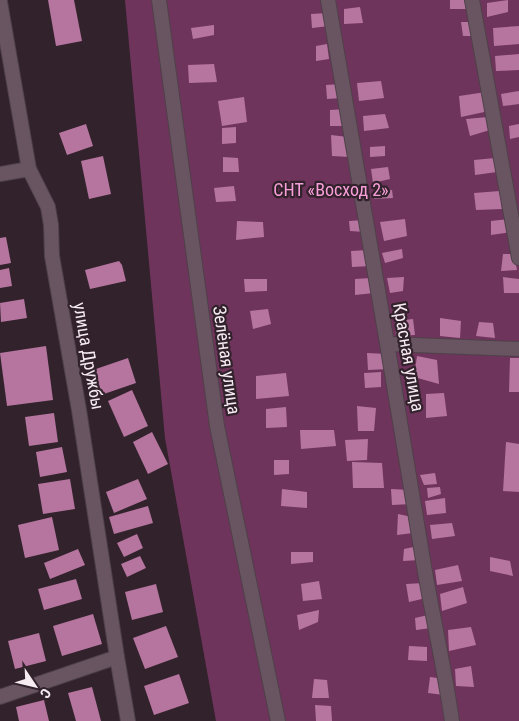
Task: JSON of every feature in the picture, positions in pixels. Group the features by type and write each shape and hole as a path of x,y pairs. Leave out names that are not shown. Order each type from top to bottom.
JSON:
{"street":[{"name":"Зелёная улица","path":"158,0 217,426 278,721"},
{"name":"Красная улица","path":"328,0 452,721"},
{"path":"472,0 519,258"},
{"name":"улица Дружбы","path":"0,2 29,169 48,207 51,225 52,256 79,410 128,721"},
{"path":"0,174 29,169"},
{"path":"388,344 519,349"},
{"path":"0,697 117,657"}],"green space":[{"name":"СНТ «Восход 2»","path":"125,0 519,0 519,721 216,721 165,438"}],"building":[{"path":"48,0 74,0 82,41 56,46"},
{"path":"450,0 468,0 468,9 450,9"},
{"path":"508,0 508,12 487,17 487,3"},
{"path":"360,7 363,23 344,24 344,9"},
{"path":"327,13 329,26 312,28 311,14"},
{"path":"461,22 474,22 476,36 463,36"},
{"path":"214,25 214,35 193,39 191,28"},
{"path":"519,26 519,44 494,46 493,28"},
{"path":"327,44 329,59 316,61 316,46"},
{"path":"519,54 519,70 496,71 495,56"},
{"path":"214,64 217,82 189,83 188,65"},
{"path":"381,81 384,98 359,101 357,83"},
{"path":"340,84 342,98 327,99 326,85"},
{"path":"519,91 519,104 503,106 501,94"},
{"path":"486,92 489,111 461,117 459,96"},
{"path":"244,97 247,122 222,126 218,101"},
{"path":"345,109 347,126 330,126 330,110"},
{"path":"385,114 389,128 364,131 363,116"},
{"path":"488,117 490,130 470,136 466,119"},
{"path":"86,124 93,146 67,155 59,133"},
{"path":"519,124 519,137 510,139 509,126"},
{"path":"236,127 236,143 222,144 222,128"},
{"path":"331,135 348,137 350,157 332,156"},
{"path":"385,146 385,156 370,157 370,147"},
{"path":"103,156 111,194 89,199 81,161"},
{"path":"223,157 238,158 239,172 223,172"},
{"path":"495,158 497,172 475,175 474,160"},
{"path":"388,167 390,179 373,183 371,169"},
{"path":"234,186 236,201 216,202 214,188"},
{"path":"357,186 359,196 347,198 345,187"},
{"path":"392,190 393,198 374,199 374,191"},
{"path":"500,191 502,209 476,210 474,193"},
{"path":"405,219 407,236 384,241 380,222"},
{"path":"509,219 511,232 491,235 491,221"},
{"path":"364,220 365,232 350,231 349,221"},
{"path":"237,221 263,222 264,237 236,240"},
{"path":"6,237 11,263 0,265 0,238"},
{"path":"402,249 403,258 385,263 382,253"},
{"path":"369,250 371,266 352,267 351,251"},
{"path":"503,254 514,254 517,270 501,271"},
{"path":"119,261 122,265 126,281 90,289 85,270"},
{"path":"9,268 12,286 0,288 0,270"},
{"path":"404,277 403,291 390,293 387,278"},
{"path":"503,277 519,279 519,293 504,293"},
{"path":"371,278 374,293 355,295 355,279"},
{"path":"244,279 267,279 267,291 245,292"},
{"path":"24,299 27,318 1,322 0,303"},
{"path":"268,309 271,324 253,329 250,311"},
{"path":"440,318 461,321 460,338 440,336"},
{"path":"413,319 415,335 396,336 395,321"},
{"path":"479,322 493,323 495,338 476,336"},
{"path":"46,346 53,400 7,406 0,353"},
{"path":"367,353 386,354 389,369 368,370"},
{"path":"417,356 437,360 439,384 414,377"},
{"path":"128,358 136,383 101,395 93,370"},
{"path":"510,358 519,358 519,392 509,392"},
{"path":"381,372 381,387 365,388 364,373"},
{"path":"286,373 289,396 256,399 256,376"},
{"path":"132,390 148,426 124,437 108,401"},
{"path":"444,393 447,416 426,418 426,394"},
{"path":"357,406 376,408 374,431 358,431"},
{"path":"286,407 287,427 266,428 266,409"},
{"path":"54,413 58,442 29,446 25,417"},
{"path":"300,430 334,430 336,446 301,449"},
{"path":"152,432 168,464 148,474 133,442"},
{"path":"368,439 367,460 347,461 345,440"},
{"path":"506,442 519,444 519,492 503,491"},
{"path":"62,447 67,472 40,477 36,452"},
{"path":"274,460 289,460 289,474 274,475"},
{"path":"352,462 382,463 384,488 353,488"},
{"path":"435,473 437,484 424,485 420,475"},
{"path":"70,479 75,509 43,514 38,484"},
{"path":"138,479 147,499 114,513 106,492"},
{"path":"440,487 441,494 428,498 427,488"},
{"path":"282,489 307,492 307,508 281,506"},
{"path":"391,489 410,490 412,504 392,505"},
{"path":"445,498 446,513 427,515 425,501"},
{"path":"148,506 153,523 114,534 109,517"},
{"path":"398,514 412,517 413,533 397,535"},
{"path":"52,517 59,550 25,558 18,525"},
{"path":"452,523 455,536 432,539 430,525"},
{"path":"137,534 143,548 124,557 117,543"},
{"path":"418,546 420,560 403,561 404,549"},
{"path":"78,549 85,565 50,579 44,563"},
{"path":"291,552 313,552 313,562 291,564"},
{"path":"140,556 146,568 127,577 121,564"},
{"path":"490,557 510,561 513,576 490,571"},
{"path":"458,565 462,581 437,585 435,570"},
{"path":"76,579 82,599 44,610 38,589"},
{"path":"319,581 322,599 303,601 301,584"},
{"path":"424,583 426,598 409,602 406,584"},
{"path":"156,584 163,612 132,620 125,592"},
{"path":"463,587 467,603 442,611 440,594"},
{"path":"319,610 318,622 299,630 297,615"},
{"path":"93,614 102,644 62,656 53,626"},
{"path":"428,615 431,628 416,630 415,618"},
{"path":"166,626 178,657 145,669 133,638"},
{"path":"471,627 476,645 449,651 448,630"},
{"path":"39,633 46,661 15,669 8,641"},
{"path":"409,646 427,647 427,661 408,660"},
{"path":"471,666 474,687 456,686 455,669"},
{"path":"179,674 189,703 154,715 144,686"},
{"path":"430,677 444,679 444,695 428,693"},
{"path":"314,679 327,680 329,698 312,698"},
{"path":"92,687 101,721 76,721 68,693"},
{"path":"44,700 49,721 19,721 16,707"},
{"path":"315,705 331,706 332,721 316,721"}]}
